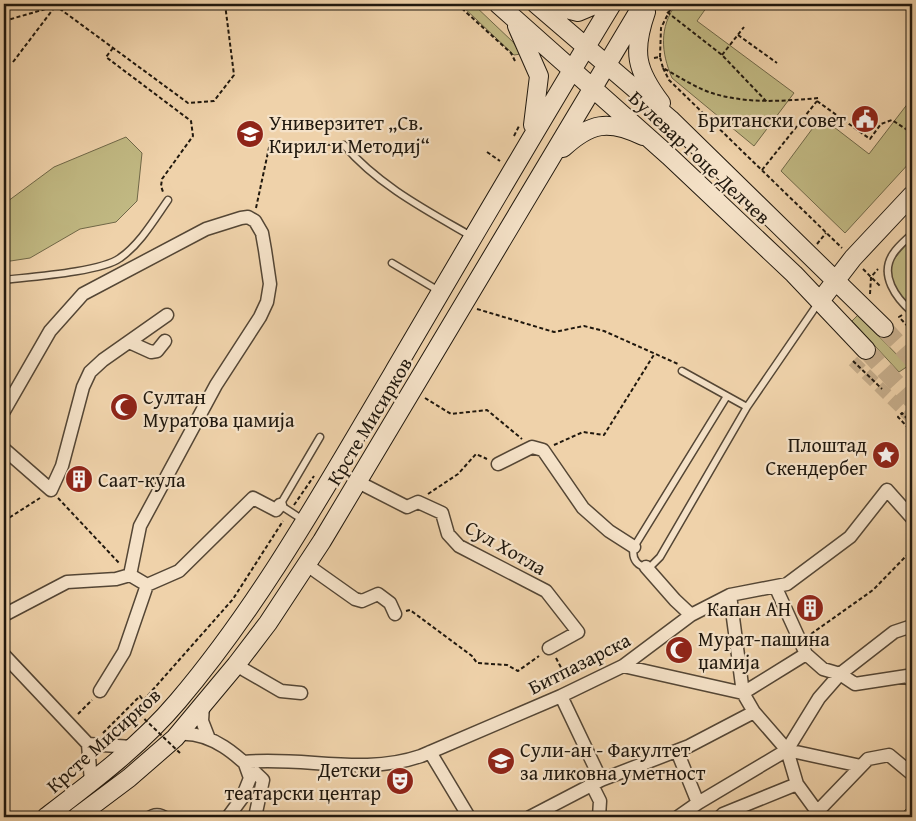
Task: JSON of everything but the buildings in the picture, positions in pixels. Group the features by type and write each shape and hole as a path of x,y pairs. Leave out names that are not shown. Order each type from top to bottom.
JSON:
{"street":[{"name":"Булевар Гоце Делчев","path":"536,4 670,119 836,279 884,328"},
{"path":"547,4 578,12 598,4"},
{"name":"Крсте Мисирков","path":"46,817 132,748 177,702 247,612 440,292 472,236 521,140 572,69 612,4"},
{"name":"Крсте Мисирков","path":"77,817 139,769 178,734 236,665 307,565 552,159 643,4"},
{"path":"649,4 638,42 638,62 653,92 670,119"},
{"name":"Булевар Гоце Делчев","path":"501,7 654,142 820,301 860,356"},
{"path":"501,7 521,31 539,76 535,115 521,140"},
{"path":"552,159 575,138 598,125 632,132 654,142"},
{"path":"820,301 853,258 909,206"},
{"path":"4,411 50,331 83,294 206,229 248,217 255,221 262,233 270,284 267,302 260,317 216,385 140,526 130,575"},
{"path":"4,448 51,490 62,466 83,387 90,372 167,315"},
{"path":"129,342 151,352 157,351 165,341"},
{"path":"498,464 537,448 583,508 609,531 634,547"},
{"name":"Сул Хотла","path":"358,482 407,507 418,502 442,513 448,534 459,546 546,591 578,632 548,648"},
{"name":"Битпазарска","path":"244,762 267,760 318,765 370,766 398,763 430,752 561,696 623,666 691,615 730,595 776,588 787,584 850,537 887,490 912,518"},
{"path":"100,691 124,652 147,586 179,571 253,498 278,507"},
{"path":"307,565 355,599 362,601 378,594 390,603 395,614"},
{"path":"646,568 691,615"},
{"path":"4,615 67,582 116,579 130,575 147,586"},
{"path":"776,588 806,654 823,669 840,674 855,684 907,676 912,681"},
{"path":"730,595 743,693 754,712 787,750 797,784 819,815 868,759 889,756 911,770"},
{"path":"678,817 787,750 819,698 840,674 894,632 912,626"},
{"path":"623,666 743,693 806,654"},
{"path":"4,655 88,744 91,782"},
{"path":"236,665 281,691 301,693"},
{"path":"561,696 596,783 600,801 599,817"},
{"path":"203,705 202,721 209,739"},
{"path":"530,817 596,783 677,751 754,712"},
{"path":"178,734 195,734 209,739 244,762 263,780 255,817"},
{"path":"88,744 132,748"},
{"path":"787,750 861,766"},
{"path":"677,751 698,803"},
{"path":"430,752 469,817"},
{"path":"228,817 242,798 250,778 244,762"},
{"path":"713,795 721,816 797,784"}],"lane":[{"path":"344,145 373,175 472,236"},
{"path":"4,280 68,273 118,260 141,237 168,200"},
{"path":"912,234 893,254 887,270 890,285 895,294 912,312"},
{"path":"392,263 440,292"},
{"path":"727,396 634,547 632,554 634,561 646,568 656,564 747,407 820,301"},
{"path":"681,368 747,407"},
{"path":"304,520 278,507 320,437"},
{"path":"146,817 154,812 160,812 169,817"}],"path":[{"path":"56,5 188,103 214,101 234,75 225,4"},
{"path":"457,4 510,53 515,62"},
{"path":"672,4 661,28 660,57 669,80 853,258"},
{"path":"4,21 56,5"},
{"path":"13,62 56,5"},
{"path":"667,12 722,55 767,102"},
{"path":"722,55 744,27"},
{"path":"738,35 777,62"},
{"path":"113,48 106,58 191,121 193,136 162,179 162,192 168,200"},
{"path":"638,62 660,57"},
{"path":"663,68 695,86 715,94 767,102 819,98 762,170"},
{"path":"817,101 870,139 881,124 892,120 912,133"},
{"path":"519,124 521,140"},
{"path":"248,217 256,210 270,143 344,145"},
{"path":"487,152 500,161"},
{"path":"463,304 554,332 584,326 611,334 655,352 681,368"},
{"path":"907,319 902,314 899,317 912,331"},
{"path":"412,389 451,414 487,410 537,448 583,432 604,435 655,352"},
{"path":"860,356 882,389"},
{"path":"912,424 902,413 898,417 912,432"},
{"path":"418,502 458,474 476,454 498,464"},
{"path":"4,521 51,490 112,554"},
{"path":"180,753 135,710 233,599 286,517 278,507"},
{"path":"800,641 874,590 912,550"},
{"path":"395,614 410,610 472,656 477,663 507,665 518,670 532,663 548,648"},
{"path":"557,660 572,690"},
{"path":"88,744 140,696 143,700"},
{"path":"69,722 87,705"}],"shaded area":[{"path":"460,4 473,4 513,42 521,54 514,55"},
{"path":"676,4 709,4 697,21 794,93 754,146 672,78 664,49 664,31 670,13"},
{"path":"912,98 912,160 845,233 781,171 821,117 869,154"},
{"path":"126,137 142,153 137,201 116,222 80,229 30,258 4,262 4,204 54,167"},
{"path":"912,238 912,310 888,285 884,271"},
{"path":"858,315 908,366 899,372 852,321"},
{"path":"912,803 912,817 898,817"}],"tunnel":[{"path":"884,328 912,359"},
{"path":"866,350 912,400"},
{"path":"853,361 912,419"}],"place":[{"name":"Британски совет","path":"865,119"},
{"name":"Универзитет „Св. Кирил и Методиј“","path":"250,134"},
{"name":"Султан Муратова џамија","path":"124,407"},
{"name":"Плоштад Скендербег","path":"886,455"},
{"name":"Саат-кула","path":"79,479"},
{"name":"Капан АН","path":"810,608"},
{"name":"Мурат-пашина џамија","path":"679,650"},
{"name":"Сули-ан - Факултет за ликовна уметност","path":"501,761"},
{"name":"Детски театарски центар","path":"400,781"}]}
